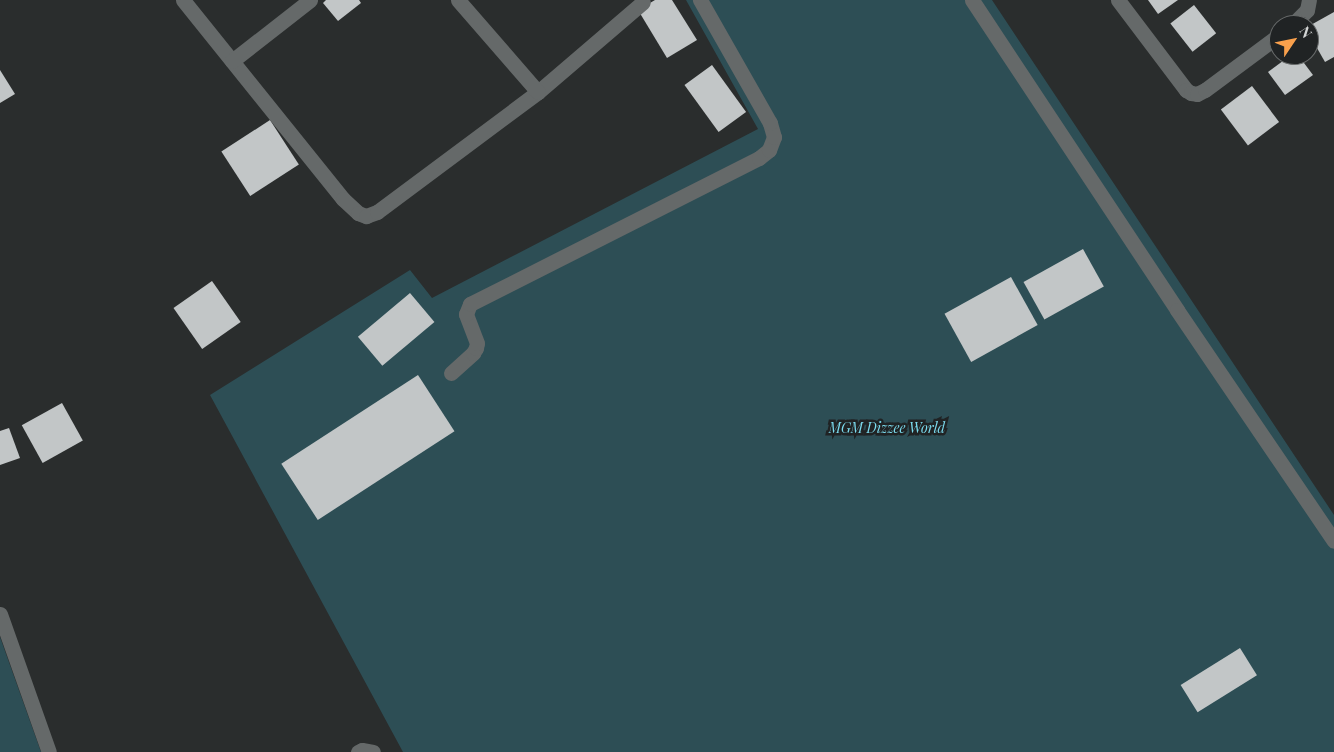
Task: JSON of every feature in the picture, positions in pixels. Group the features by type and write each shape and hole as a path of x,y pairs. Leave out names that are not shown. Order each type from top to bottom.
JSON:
{"street":[{"path":"183,0 344,199 358,213 366,216 377,212 538,92 644,2"},
{"path":"232,61 310,0"},
{"path":"458,0 538,92"},
{"path":"451,373 476,348 477,343 466,314 470,304 759,158 774,143 770,124 700,0"},
{"path":"972,0 1177,310 1334,541"},
{"path":"1118,0 1186,90 1191,93 1197,94 1205,90 1269,42"},
{"path":"1303,15 1308,10 1309,0"},
{"path":"0,614 49,752"},
{"path":"358,752 362,750 373,752"}],"green space":[{"name":"MGM Dizzee World","path":"686,0 992,0 1334,515 1334,752 403,752 210,395 410,270 432,298 758,129"},
{"path":"0,637 41,752 0,752"}],"building":[{"path":"326,0 359,0 361,3 338,21 323,3"},
{"path":"655,0 672,0 697,40 667,58 638,10"},
{"path":"1148,0 1178,0 1158,14"},
{"path":"1194,5 1216,33 1193,52 1170,23"},
{"path":"1334,12 1334,57 1325,62 1319,52 1319,20"},
{"path":"712,65 746,112 719,132 684,85"},
{"path":"1277,65 1306,65 1313,75 1285,95 1268,72"},
{"path":"0,70 15,94 0,103"},
{"path":"1252,86 1279,122 1248,145 1221,109"},
{"path":"270,120 299,164 250,196 221,152"},
{"path":"1083,249 1104,287 1044,320 1024,282"},
{"path":"1011,277 1038,325 971,362 945,314"},
{"path":"212,281 241,322 202,349 173,308"},
{"path":"410,293 434,322 382,366 358,337"},
{"path":"418,375 454,431 318,520 281,464"},
{"path":"62,403 83,441 43,463 22,425"},
{"path":"9,428 20,458 0,465 0,431"},
{"path":"1240,648 1257,675 1198,712 1181,685"}]}
